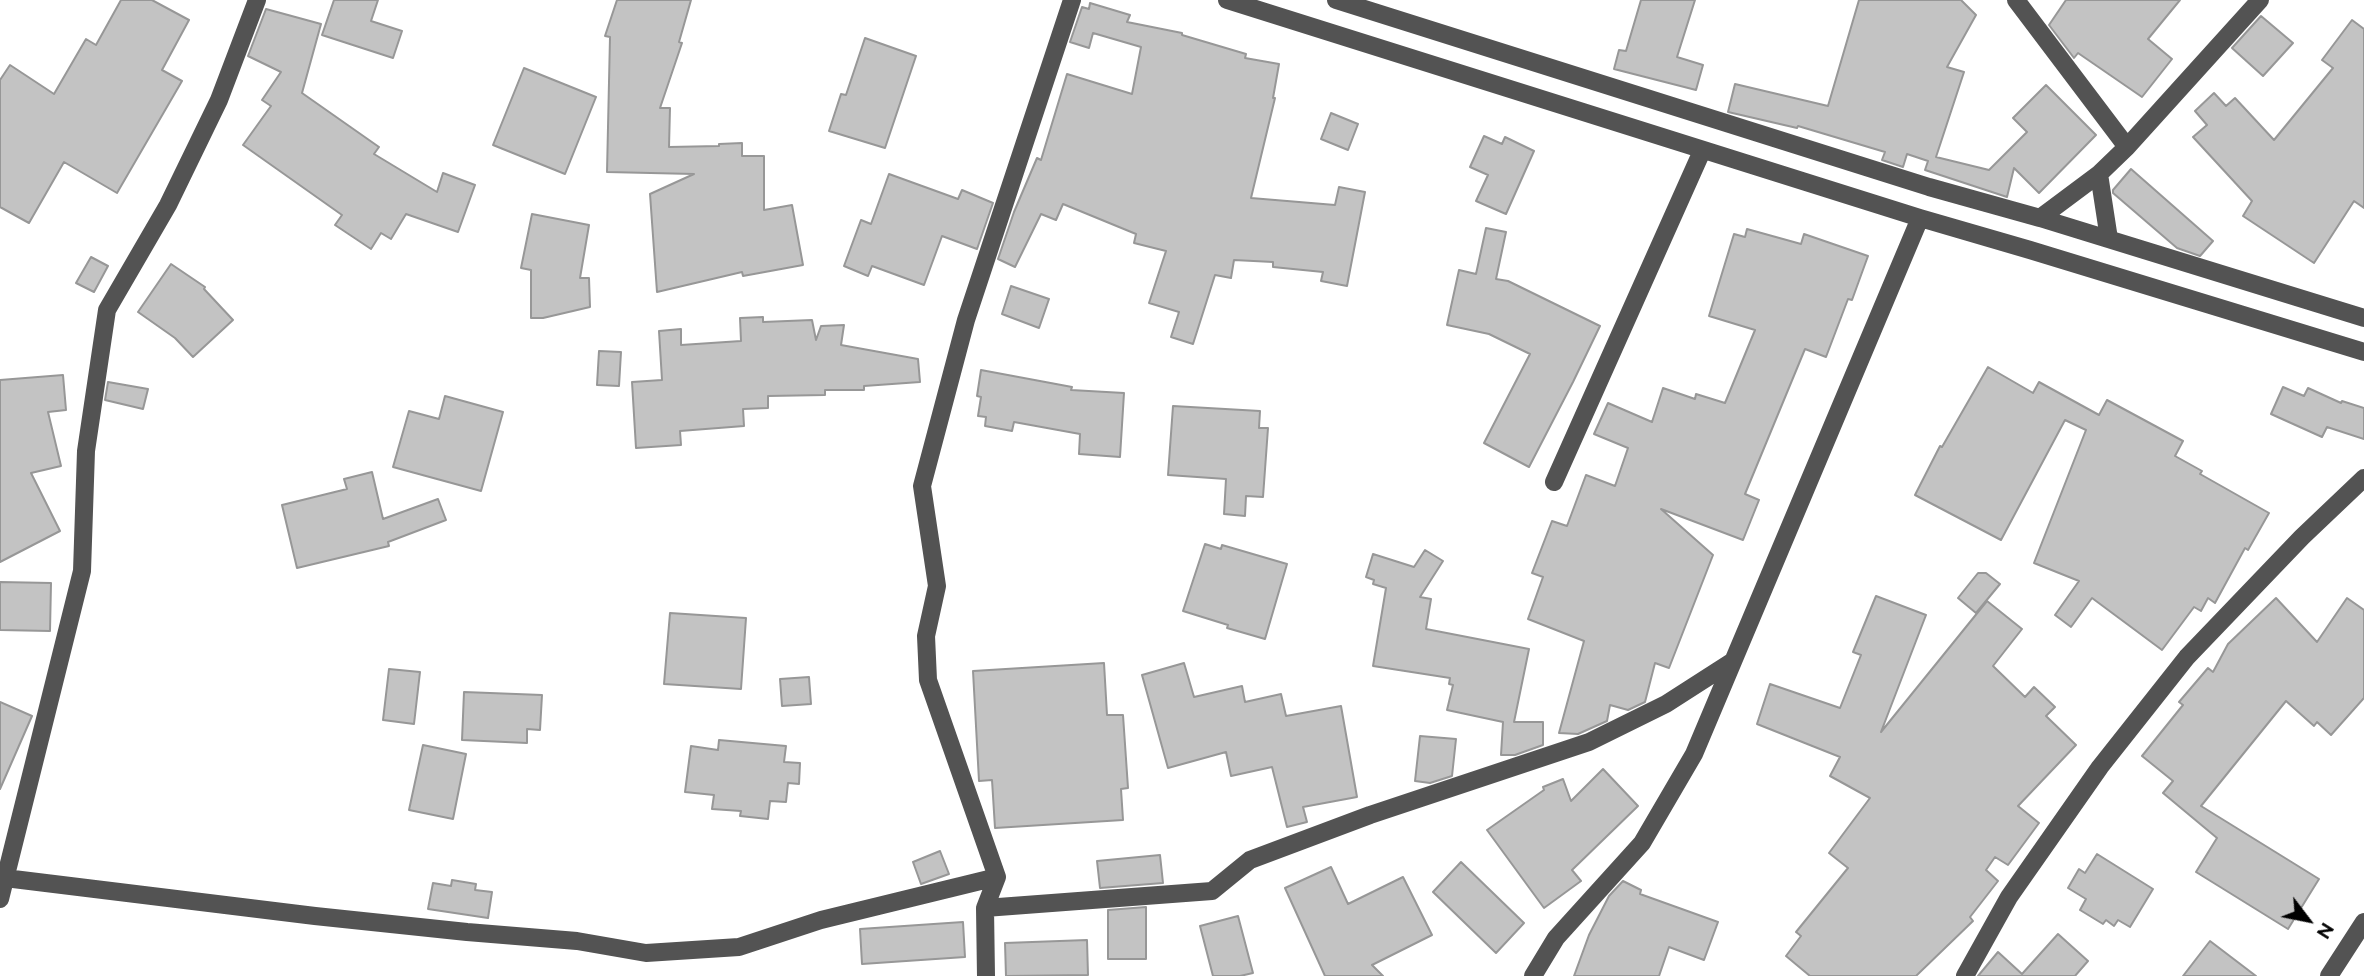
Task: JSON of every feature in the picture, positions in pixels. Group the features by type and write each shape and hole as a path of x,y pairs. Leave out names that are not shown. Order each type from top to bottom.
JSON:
{"street":[{"path":"0,899 82,571 86,451 107,310 168,205 219,100 257,0"},
{"path":"986,976 985,908 997,877 928,680 926,636 937,586 922,486 966,320 1072,0"},
{"path":"1227,0 1702,151 2364,352"},
{"path":"1336,0 1929,187 2040,218 2364,318"},
{"path":"2016,0 2127,147"},
{"path":"2040,218 2099,174 2127,147 2260,0"},
{"path":"1554,482 1702,151"},
{"path":"2099,174 2109,239"},
{"path":"1533,976 1556,938 1642,844 1694,754 1920,218"},
{"path":"1965,976 2009,897 2100,767 2179,667 2292,547 2364,478"},
{"path":"985,908 1212,891 1251,860 1370,815 1589,742 1666,704 1733,661"},
{"path":"5,878 315,916 577,941 646,953 739,947 821,920 997,877"},
{"path":"2329,976 2364,922"}],"building":[{"path":"121,0 152,0 189,20 162,70 182,81 117,193 64,162 29,223 0,207 0,80 10,65 54,94 86,39 96,45"},
{"path":"334,0 378,0 371,21 402,31 393,58 322,35"},
{"path":"617,0 691,0 679,42 682,43 660,108 670,108 669,147 742,143 742,156 764,156 764,210 792,205 803,265 743,276 742,272 657,292 650,194 694,174 607,172 610,37 605,36"},
{"path":"1641,0 1695,0 1677,57 1703,65 1696,90 1614,69 1619,50 1626,51"},
{"path":"1859,0 1961,0 1976,15 1947,67 1964,72 1936,157 1989,170 2027,132 2013,118 2046,85 2096,135 2039,193 2014,168 2007,197 1925,170 1928,161 1907,154 1903,167 1882,160 1885,152 1798,126 1797,128 1728,112 1735,84 1828,106"},
{"path":"2066,0 2180,0 2148,39 2172,59 2142,97 2078,53 2074,58 2049,25"},
{"path":"1090,3 1130,15 1127,22 1182,33 1246,54 1245,58 1279,64 1275,98 1251,198 1335,205 1339,187 1365,192 1347,286 1321,281 1323,272 1273,267 1273,262 1234,260 1231,278 1215,275 1193,344 1171,337 1179,312 1149,303 1166,251 1134,243 1136,234 1063,204 1056,220 1041,214 1015,267 998,259 1037,158 1041,160 1067,74 1132,94 1141,47 1093,33 1089,48 1070,42 1082,7 1089,9"},
{"path":"266,9 321,24 302,93 379,147 374,154 437,192 443,173 475,185 458,232 406,214 391,239 381,233 371,249 335,225 342,215 243,145 271,106 262,100 281,72 248,56"},
{"path":"2261,16 2293,43 2263,76 2232,48"},
{"path":"2352,20 2364,29 2364,208 2354,201 2314,263 2243,216 2252,201 2193,137 2207,125 2195,111 2214,93 2226,106 2235,98 2274,140 2333,68 2322,60"},
{"path":"865,38 916,56 885,148 829,131 841,94 846,95"},
{"path":"524,68 596,97 565,174 493,145"},
{"path":"1331,113 1358,124 1348,150 1321,139"},
{"path":"1484,136 1502,144 1505,137 1534,151 1506,214 1476,201 1488,175 1470,167"},
{"path":"2131,169 2213,241 2200,256 2177,248 2113,193"},
{"path":"889,174 958,199 962,190 993,203 977,249 942,236 924,285 872,266 868,276 844,266 861,220 871,224"},
{"path":"532,214 589,225 580,278 589,278 590,307 543,318 531,318 531,270 521,268"},
{"path":"1486,228 1506,232 1496,279 1508,281 1600,326 1529,467 1484,443 1530,354 1489,334 1447,325 1459,270 1476,274"},
{"path":"1747,229 1801,244 1804,234 1868,256 1852,300 1848,299 1826,357 1805,349 1745,494 1759,500 1743,540 1661,509 1713,555 1669,668 1655,663 1645,702 1628,710 1610,705 1607,721 1578,734 1559,733 1584,641 1528,619 1543,577 1532,573 1552,521 1567,526 1586,475 1615,486 1628,448 1594,434 1608,403 1652,422 1663,388 1695,399 1696,394 1725,403 1755,330 1709,316 1734,234 1745,237"},
{"path":"91,257 108,266 94,292 76,283"},
{"path":"171,264 205,287 233,320 193,357 175,338 138,312"},
{"path":"1011,286 1049,299 1039,328 1002,314"},
{"path":"763,317 763,322 812,320 816,340 821,326 844,325 841,345 918,359 920,382 864,386 864,390 825,390 825,395 768,396 768,408 743,409 744,426 680,431 681,445 636,448 632,382 662,380 659,331 681,329 681,345 741,341 740,318"},
{"path":"599,351 621,352 619,386 597,385"},
{"path":"1988,367 2033,393 2039,382 2099,415 2107,400 2183,441 2175,456 2202,471 2200,474 2269,513 2248,550 2245,548 2215,603 2208,598 2201,611 2194,607 2162,650 2092,598 2071,627 2055,615 2079,581 2034,563 2086,430 2065,420 2001,540 1915,495 1940,446 1942,447"},
{"path":"981,370 1072,387 1071,390 1124,393 1120,457 1079,454 1080,434 1014,422 1012,431 985,426 986,417 978,416 981,397 977,396"},
{"path":"63,375 66,410 48,412 61,466 31,473 60,531 0,562 0,380"},
{"path":"108,382 148,389 143,409 105,400"},
{"path":"2283,387 2304,396 2308,388 2341,403 2342,401 2364,408 2364,439 2327,427 2322,437 2271,414"},
{"path":"445,396 503,412 481,491 393,467 409,411 439,419"},
{"path":"1173,406 1260,411 1259,428 1268,428 1263,497 1246,496 1245,516 1224,514 1226,479 1168,475"},
{"path":"372,472 383,519 438,499 446,520 388,542 389,546 297,568 282,505 347,489 344,479"},
{"path":"1205,544 1221,549 1222,545 1287,564 1265,639 1183,611"},
{"path":"1425,550 1443,561 1420,597 1431,599 1426,629 1529,649 1514,722 1543,722 1543,745 1515,755 1501,755 1503,722 1447,710 1453,685 1449,684 1450,678 1373,666 1386,588 1373,584 1374,580 1366,577 1373,554 1414,567"},
{"path":"1978,573 1986,573 2000,584 1976,613 1958,598"},
{"path":"0,582 51,583 50,631 0,630"},
{"path":"1876,596 1926,615 1881,732 1987,601 2022,629 1993,666 2025,697 2034,687 2055,707 2046,716 2076,745 2018,806 2039,823 2008,865 1995,857 1986,870 1998,881 1970,917 1973,921 1916,976 1810,976 1786,956 1801,936 1796,932 1848,868 1829,853 1870,798 1830,776 1840,757 1757,724 1770,684 1840,708 1861,655 1853,652"},
{"path":"2276,598 2317,642 2347,598 2364,610 2364,698 2331,735 2317,722 2314,726 2286,701 2201,806 2319,879 2288,929 2196,872 2217,838 2163,793 2173,781 2142,756 2183,705 2179,702 2208,668 2213,672 2228,644"},
{"path":"670,613 746,618 741,689 664,684"},
{"path":"1104,663 1107,715 1123,715 1128,788 1121,789 1123,820 995,828 992,780 979,781 973,671"},
{"path":"1184,663 1194,697 1242,686 1245,702 1281,694 1286,716 1341,706 1357,797 1303,807 1307,822 1287,827 1272,767 1231,776 1226,752 1168,768 1142,675"},
{"path":"389,669 420,672 414,724 383,720"},
{"path":"809,677 811,704 782,706 780,679"},
{"path":"464,692 542,695 540,730 527,729 527,743 462,740"},
{"path":"0,702 32,716 0,789"},
{"path":"1420,736 1456,739 1452,776 1430,783 1415,781"},
{"path":"719,740 786,746 784,762 800,763 799,784 788,783 786,802 770,801 768,819 740,816 741,811 712,809 714,795 685,792 691,746 718,750"},
{"path":"423,745 466,754 453,819 409,810"},
{"path":"1603,769 1638,806 1572,870 1581,881 1544,908 1487,830 1544,790 1543,787 1563,779 1571,801"},
{"path":"940,851 949,874 921,884 913,862"},
{"path":"2097,854 2153,889 2130,927 2118,920 2114,926 2106,920 2103,924 2080,910 2086,899 2068,888 2079,869 2085,873"},
{"path":"1160,855 1163,883 1100,888 1097,861"},
{"path":"1461,862 1524,923 1496,953 1433,892"},
{"path":"1331,867 1348,904 1403,877 1432,935 1372,965 1383,976 1325,976 1285,888"},
{"path":"452,880 476,884 475,890 492,892 488,918 428,909 433,883 451,886"},
{"path":"1623,881 1641,890 1640,894 1718,922 1704,960 1669,947 1659,976 1574,976 1589,935 1609,896"},
{"path":"1146,907 1146,959 1108,959 1108,910"},
{"path":"1238,916 1253,973 1213,976 1200,926"},
{"path":"963,922 965,957 862,964 860,929"},
{"path":"2058,934 2088,961 2075,976 1978,976 1998,952 2022,974"},
{"path":"1087,940 1088,975 1006,976 1005,943"},
{"path":"2210,941 2256,976 2183,976"}]}
